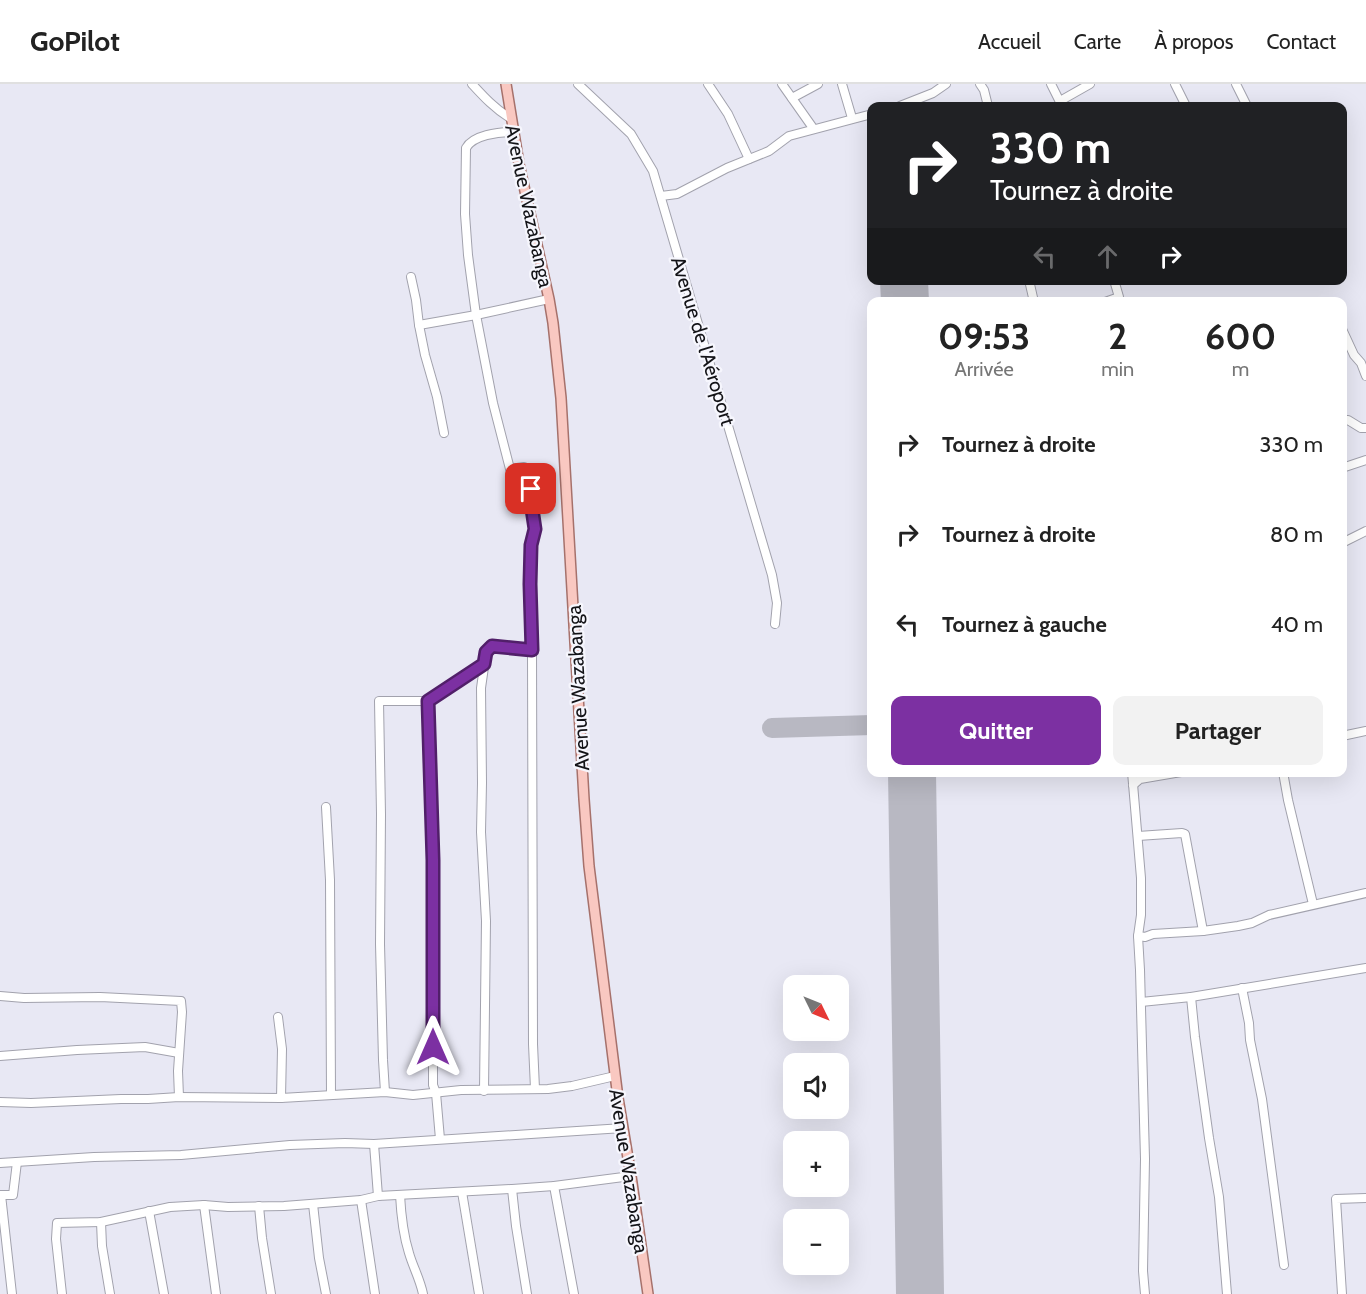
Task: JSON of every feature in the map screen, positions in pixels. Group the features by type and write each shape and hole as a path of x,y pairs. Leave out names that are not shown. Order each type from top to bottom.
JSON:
{"main road":[{"name":"Avenue Wazabanga","path":"506,84 510,118 549,299 561,398 589,866 615,1076 648,1294"}],"street":[{"path":"472,84 488,102 510,118"},
{"name":"Avenue de l'Aéroport","path":"578,84 631,134 653,171 772,575 777,603 775,624"},
{"path":"708,84 728,114 749,159"},
{"path":"782,84 813,128"},
{"path":"792,98 818,84"},
{"path":"842,84 852,118"},
{"path":"911,102 933,93 946,84"},
{"path":"980,84 987,102"},
{"path":"1051,84 1060,102"},
{"path":"1064,102 1090,84"},
{"path":"1175,84 1184,102"},
{"path":"1236,84 1245,102"},
{"path":"661,196 677,194 728,168 769,151 789,136 867,115"},
{"path":"513,132 495,132 474,140 466,148 465,214 476,315 493,403 510,469 526,468 531,489 535,529 531,545 530,574 535,1089"},
{"path":"411,277 425,355 444,433"},
{"path":"419,325 549,299"},
{"path":"1347,340 1366,376"},
{"path":"1347,420 1361,428 1366,428"},
{"path":"1347,466 1366,460"},
{"path":"1347,540 1366,531"},
{"path":"484,1090 486,921 481,832 481,688 486,652 492,646 532,650"},
{"path":"385,1092 380,944 379,701 428,701 484,664"},
{"path":"428,701 432,813 433,1084 436,1093 440,1139"},
{"path":"1347,735 1366,731"},
{"path":"1132,777 1142,878 1138,936 1145,1159 1143,1271 1145,1294"},
{"path":"1133,785 1140,779 1152,777"},
{"path":"1284,777 1313,904"},
{"path":"326,807 330,880 331,1095"},
{"path":"1138,836 1185,834 1203,931"},
{"path":"1138,936 1203,931 1251,923 1269,915 1366,893"},
{"path":"1141,1002 1191,997 1366,968"},
{"path":"1242,988 1264,1111 1284,1265"},
{"path":"0,996 181,1001 179,1096"},
{"path":"1191,997 1219,1197 1227,1294"},
{"path":"278,1017 282,1049 281,1098"},
{"path":"0,1056 145,1047 179,1053"},
{"path":"0,1102 148,1100 179,1096 281,1098 385,1092 413,1095 461,1090 572,1086 615,1076"},
{"path":"0,1163 94,1157 181,1155 290,1145 374,1144 623,1128"},
{"path":"374,1144 378,1196"},
{"path":"12,1294 1,1195 13,1195 17,1162"},
{"path":"62,1294 56,1239 57,1223 101,1222 149,1211 204,1205 228,1207 314,1204 361,1200 378,1196 554,1186 631,1176"},
{"path":"554,1186 574,1294"},
{"path":"512,1189 527,1294"},
{"path":"462,1192 479,1294"},
{"path":"400,1195 409,1252 423,1294"},
{"path":"1342,1294 1336,1199 1366,1198"},
{"path":"361,1200 375,1294"},
{"path":"314,1204 319,1258 326,1294"},
{"path":"204,1205 216,1294"},
{"path":"260,1206 262,1238 271,1294"},
{"path":"149,1211 164,1294"},
{"path":"101,1222 102,1246 110,1294"}],"taxiway":[{"path":"772,728 867,725"}],"runway":[{"path":"904,285 905,297"},
{"path":"912,777 920,1294"}],"route":[{"path":"433,1047 433,860 428,701 484,664 486,652 492,646 532,650 530,584 531,545 535,529 531,489"}]}
